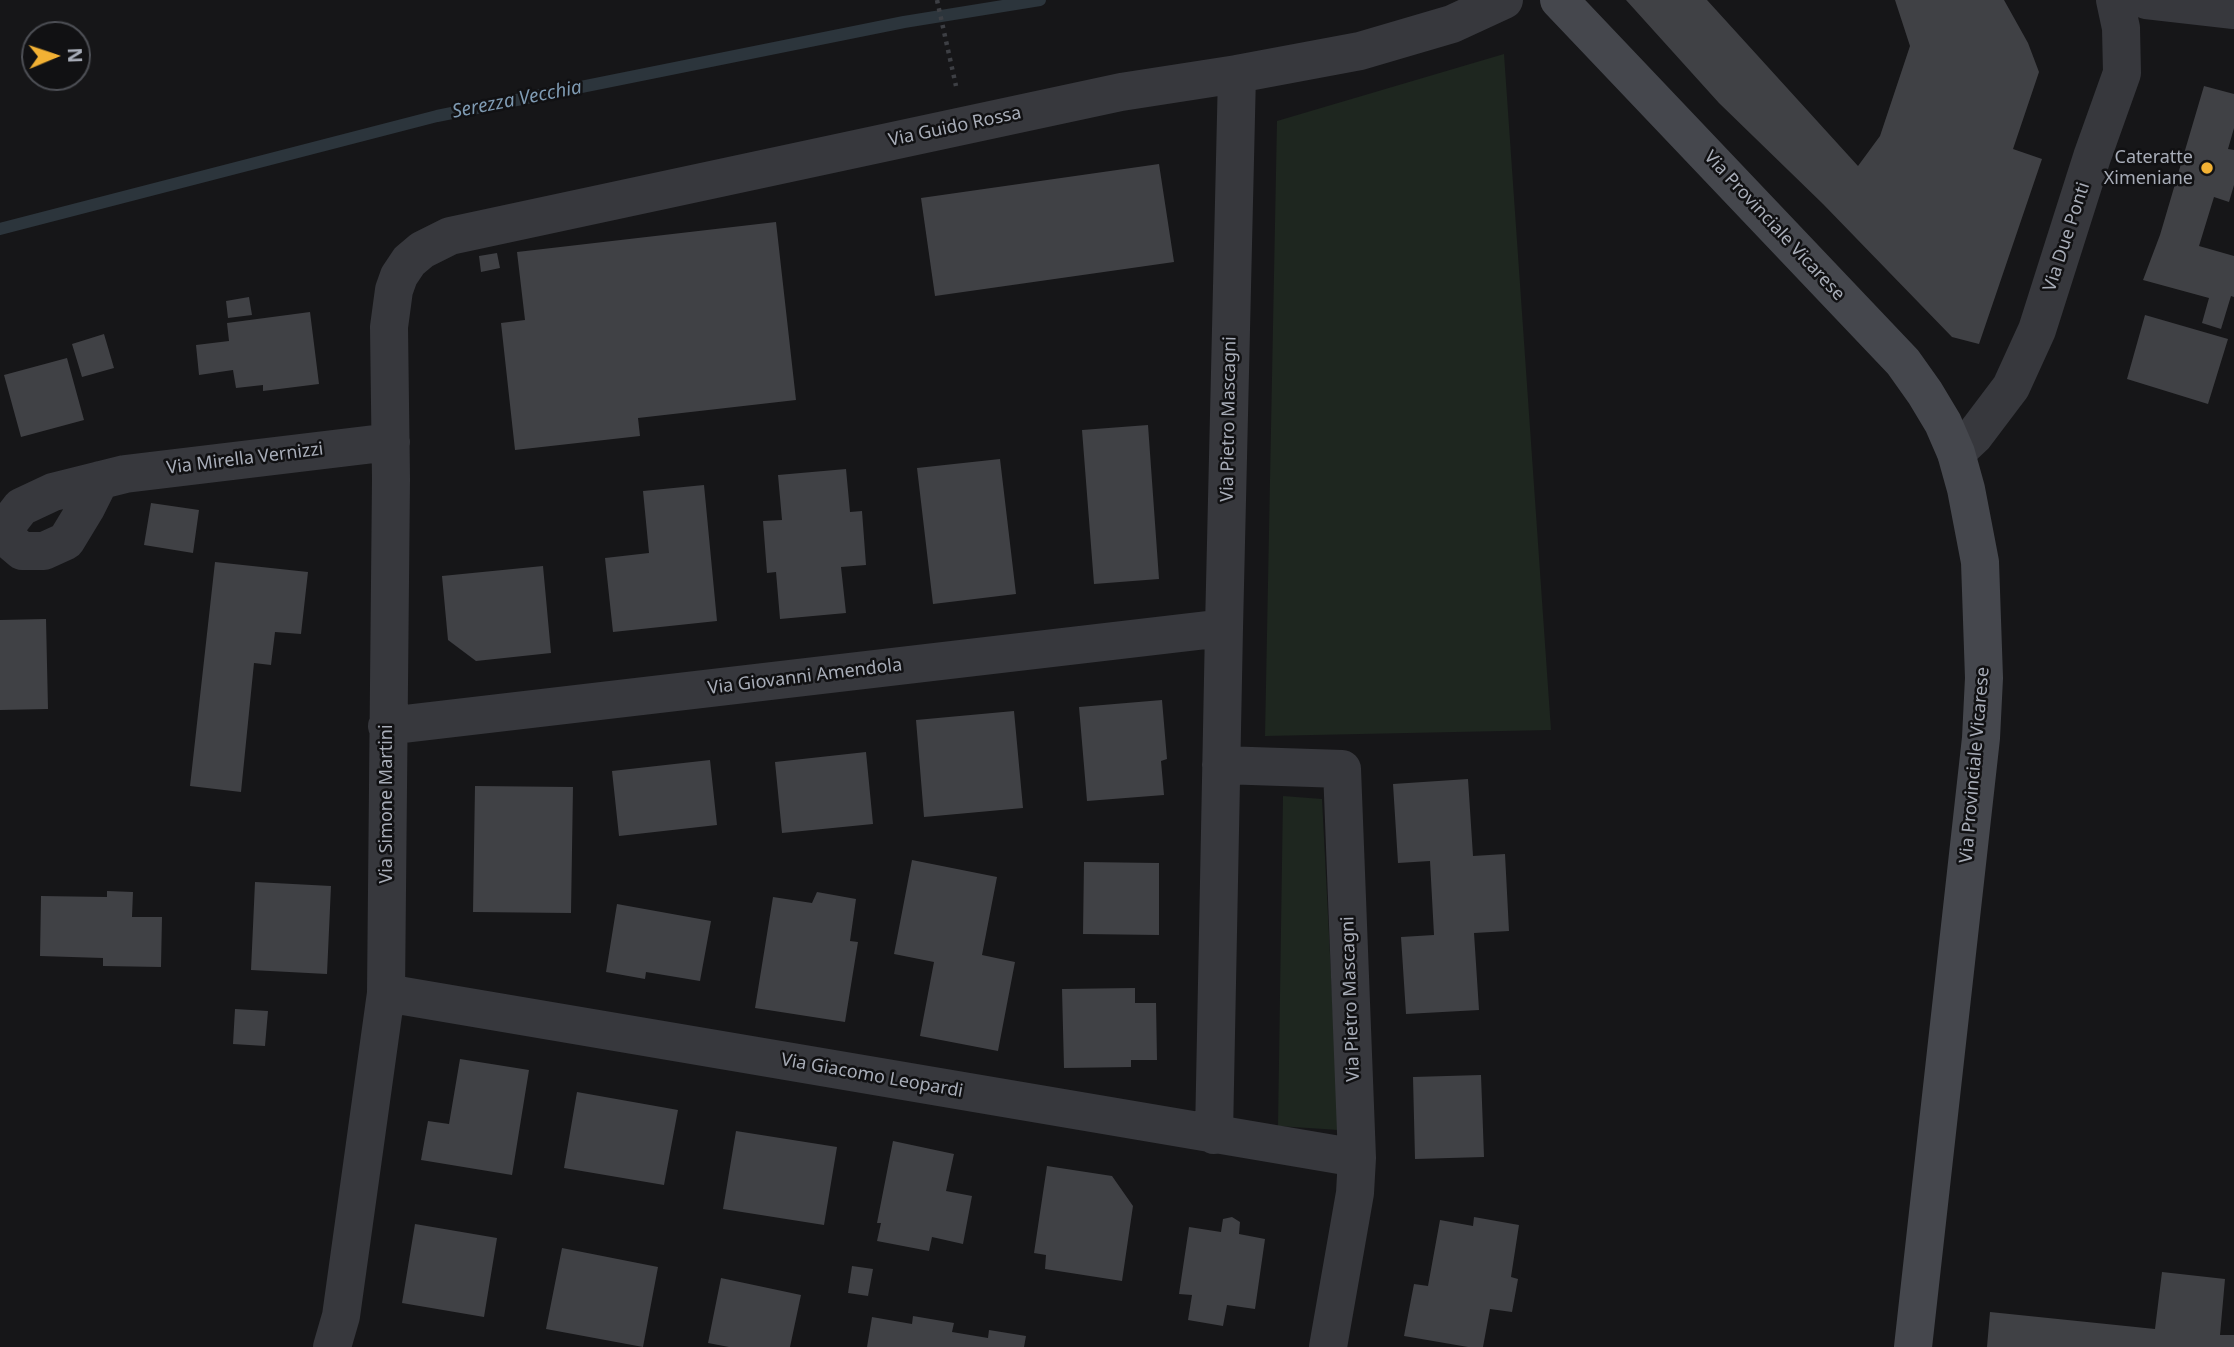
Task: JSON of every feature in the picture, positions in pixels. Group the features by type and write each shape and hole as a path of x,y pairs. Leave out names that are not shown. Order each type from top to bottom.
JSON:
{"main road":[{"name":"Via Provinciale Vicarese","path":"1559,0 1903,362 1937,413 1956,453 1980,562 1984,678 1981,738 1913,1347"}],"street":[{"name":"Via Guido Rossa","path":"409,261 422,250 450,236 1121,92 1360,51 1452,24 1504,0"},
{"name":"Via Due Ponti","path":"1956,453 1974,436 2011,387 2037,330 2122,73 2121,28 2115,0"},
{"path":"2146,0 2234,10"},
{"name":"Via Pietro Mascagni","path":"1214,1135 1237,74"},
{"name":"Via Simone Martini","path":"342,1346 341,1316 386,993 391,442 389,327 394,290 409,261"},
{"name":"Via Mirella Vernizzi","path":"100,480 125,474 391,442"},
{"name":"Via Giovanni Amendola","path":"387,726 1224,628"},
{"name":"Via Pietro Mascagni","path":"1221,765 1342,769 1357,1158 1355,1193 1328,1347"},
{"name":"Via Giacomo Leopardi","path":"386,993 1357,1158"}],"path":[{"path":"937,0 955,79"}],"shaded area":[{"path":"1504,54 1551,730 1265,736 1277,121"},
{"path":"1283,796 1322,799 1339,1130 1278,1126"}],"building":[{"path":"1626,0 1707,0 1858,166 1880,136 1910,46 1895,0 2004,0 2028,43 2039,72 2013,149 2042,159 1979,344 1952,337 1823,204 1719,103"},
{"path":"2204,86 2234,94 2234,128 2228,149 2234,150 2234,185 2229,202 2214,197 2199,246 2234,256 2234,297 2231,296 2221,329 2202,323 2209,298 2143,280 2160,235"},
{"path":"1159,164 1174,262 935,296 921,198"},
{"path":"776,222 796,400 638,418 640,436 515,450 501,323 525,320 517,252"},
{"path":"497,253 500,268 481,272 479,256"},
{"path":"249,297 252,315 228,318 226,301"},
{"path":"310,312 319,384 263,391 263,385 236,388 233,370 199,375 196,345 229,341 227,323"},
{"path":"2145,315 2228,339 2208,404 2127,379"},
{"path":"104,334 114,368 82,377 72,344"},
{"path":"67,358 84,420 21,437 4,375"},
{"path":"1148,425 1159,579 1094,584 1082,430"},
{"path":"1000,459 1016,594 933,604 917,468"},
{"path":"846,469 850,512 862,511 866,565 841,567 846,613 780,619 776,572 767,573 763,521 782,520 778,475"},
{"path":"704,485 717,621 613,632 605,558 649,553 643,491"},
{"path":"151,503 199,510 193,553 144,545"},
{"path":"215,562 308,572 301,634 275,632 271,665 254,663 241,792 190,786"},
{"path":"543,566 551,653 476,661 448,640 442,576"},
{"path":"46,619 48,709 0,710 0,620"},
{"path":"1162,700 1167,759 1161,761 1164,795 1087,801 1079,707"},
{"path":"1014,711 1023,808 924,817 916,720"},
{"path":"866,752 873,824 782,833 775,762"},
{"path":"710,760 717,825 619,836 612,771"},
{"path":"1468,779 1473,856 1505,854 1509,931 1474,933 1479,1010 1406,1014 1401,937 1434,935 1430,861 1398,863 1393,784"},
{"path":"475,786 573,787 571,913 473,912"},
{"path":"912,860 997,877 982,955 1015,962 998,1051 920,1036 934,962 894,954"},
{"path":"1084,862 1159,863 1159,935 1083,934"},
{"path":"255,882 331,886 327,974 251,970"},
{"path":"107,891 133,892 132,917 162,917 161,967 103,966 103,958 40,956 41,896 107,897"},
{"path":"817,892 856,899 850,941 858,942 845,1022 755,1008 773,897 812,903"},
{"path":"617,904 711,921 700,981 646,972 645,979 606,972"},
{"path":"1135,988 1135,1003 1156,1003 1157,1060 1131,1060 1131,1067 1064,1068 1062,989"},
{"path":"235,1009 268,1011 265,1046 233,1044"},
{"path":"460,1059 529,1070 512,1175 421,1160 428,1121 449,1124"},
{"path":"1481,1075 1484,1157 1415,1159 1413,1077"},
{"path":"577,1092 678,1110 664,1185 564,1168"},
{"path":"736,1131 837,1147 824,1225 723,1209"},
{"path":"893,1141 954,1154 946,1191 972,1196 963,1244 932,1237 929,1251 877,1241 881,1223 877,1223"},
{"path":"1047,1166 1112,1176 1133,1206 1122,1281 1045,1269 1046,1255 1034,1253"},
{"path":"1232,1217 1240,1222 1239,1234 1265,1239 1255,1309 1227,1305 1223,1326 1188,1320 1192,1295 1179,1294 1189,1227 1221,1232 1223,1219"},
{"path":"1474,1217 1519,1225 1511,1277 1518,1279 1512,1312 1490,1309 1483,1347 1404,1336 1414,1284 1428,1286 1440,1220 1473,1226"},
{"path":"415,1224 497,1238 484,1317 402,1303"},
{"path":"562,1248 658,1267 643,1347 546,1329"},
{"path":"852,1266 873,1269 868,1296 848,1293"},
{"path":"2162,1272 2225,1279 2220,1335 2234,1335 2234,1347 1987,1347 1990,1312 2155,1329"},
{"path":"721,1278 801,1295 790,1347 729,1347 708,1343"},
{"path":"913,1316 954,1323 952,1332 988,1338 989,1330 1026,1336 1024,1347 867,1347 872,1317 912,1324"}],"waterway":[{"name":"Serezza Vecchia","path":"0,229 437,116 904,22 1040,0"}],"place":[{"name":"Cateratte Ximeniane","path":"2207,168"}]}
